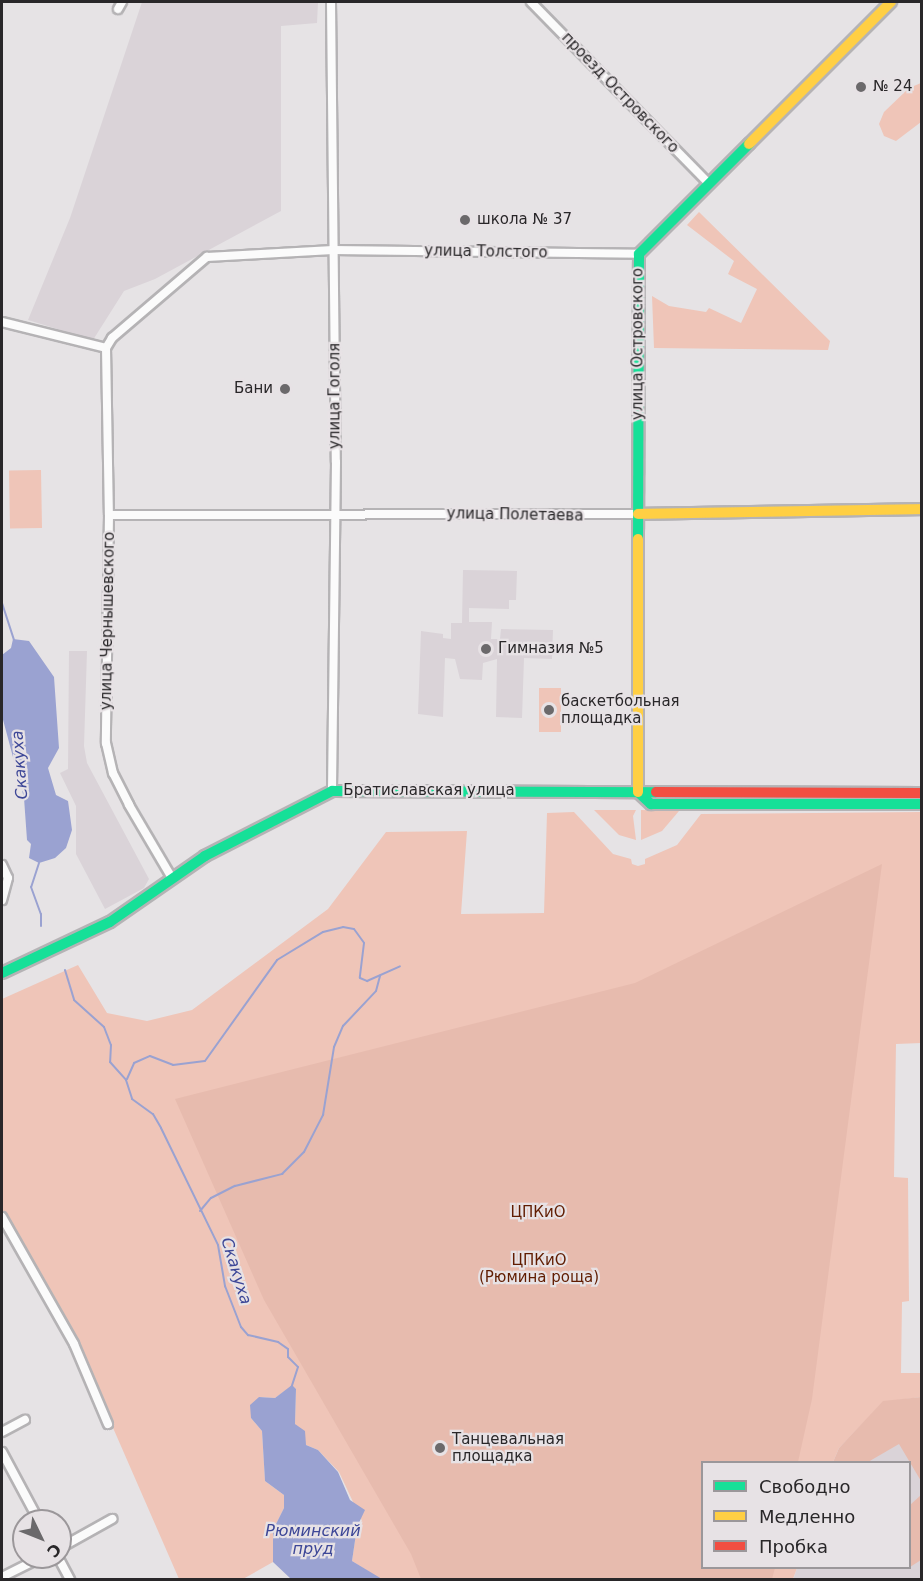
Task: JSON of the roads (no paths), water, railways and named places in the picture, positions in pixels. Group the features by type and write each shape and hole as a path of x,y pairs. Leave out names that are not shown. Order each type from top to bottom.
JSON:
{"street":[{"name":"улица Гоголя","path":"331,2 335,515 332,791"},
{"name":"проезд Островского","path":"531,2 709,184"},
{"name":"улица Островского","path":"638,792 639,254 891,2"},
{"name":"улица Толстого","path":"106,348 112,338 207,257 333,250 639,254"},
{"path":"2,322 27,331 106,348"},
{"name":"улица Чернышевского","path":"106,348 109,515 106,743 113,773 172,878"},
{"name":"улица Полетаева","path":"109,515 638,514 921,509"},
{"name":"Братиславская улица","path":"2,974 110,922 158,891 172,878 238,837 332,791 921,793"},
{"name":"Братиславская улица","path":"638,792 651,804 921,804"},
{"path":"2,865 8,878 2,900"},
{"path":"2,1217 74,1344 108,1424"},
{"path":"2,1432 25,1420"},
{"path":"2,1452 33,1509"},
{"path":"72,1541 112,1519"},
{"path":"2,1577 18,1569"}],"water":[{"path":"13,639 29,641 54,677 59,748 48,768 56,795 68,801 72,830 66,848 55,858 39,863 29,858 31,844 27,840 24,798 2,716 2,655 11,648"},
{"name":"Рюминский пруд","path":"292,1385 296,1389 295,1424 305,1431 306,1445 318,1450 338,1472 350,1500 365,1510 357,1527 352,1561 382,1579 291,1579 273,1562 273,1530 284,1508 284,1495 265,1481 262,1431 251,1418 250,1405 259,1397 275,1398"}],"waterway":[{"name":"Скакуха","path":"2,603 14,640"},
{"name":"Скакуха","path":"39,863 31,887 41,914 41,926"},
{"path":"127,1079 134,1063 150,1056 173,1065 205,1061 277,960 323,932 343,927 354,929 364,943 360,978 367,981 400,966"},
{"name":"Скакуха","path":"65,970 74,1000 104,1027 111,1045 110,1062 126,1080 132,1099 153,1114 161,1128 218,1245 225,1286 241,1327 248,1335 278,1342 288,1349 288,1357 298,1367 291,1388"},
{"path":"200,1211 211,1198 235,1186 282,1174 304,1152 323,1115 334,1047 343,1026 376,991 380,976"}],"place":[{"name":"№ 24","path":"861,87"},
{"name":"школа № 37","path":"465,220"},
{"name":"Бани","path":"285,389"},
{"name":"Гимназия №5","path":"486,649"},
{"name":"баскетбольная площадка","path":"549,710"},
{"name":"Танцевальная площадка","path":"440,1448"}],"park label":[{"name":"ЦПКиО","path":"538,1213"},
{"name":"ЦПКиО (Рюмина роща)","path":"539,1268"}]}
